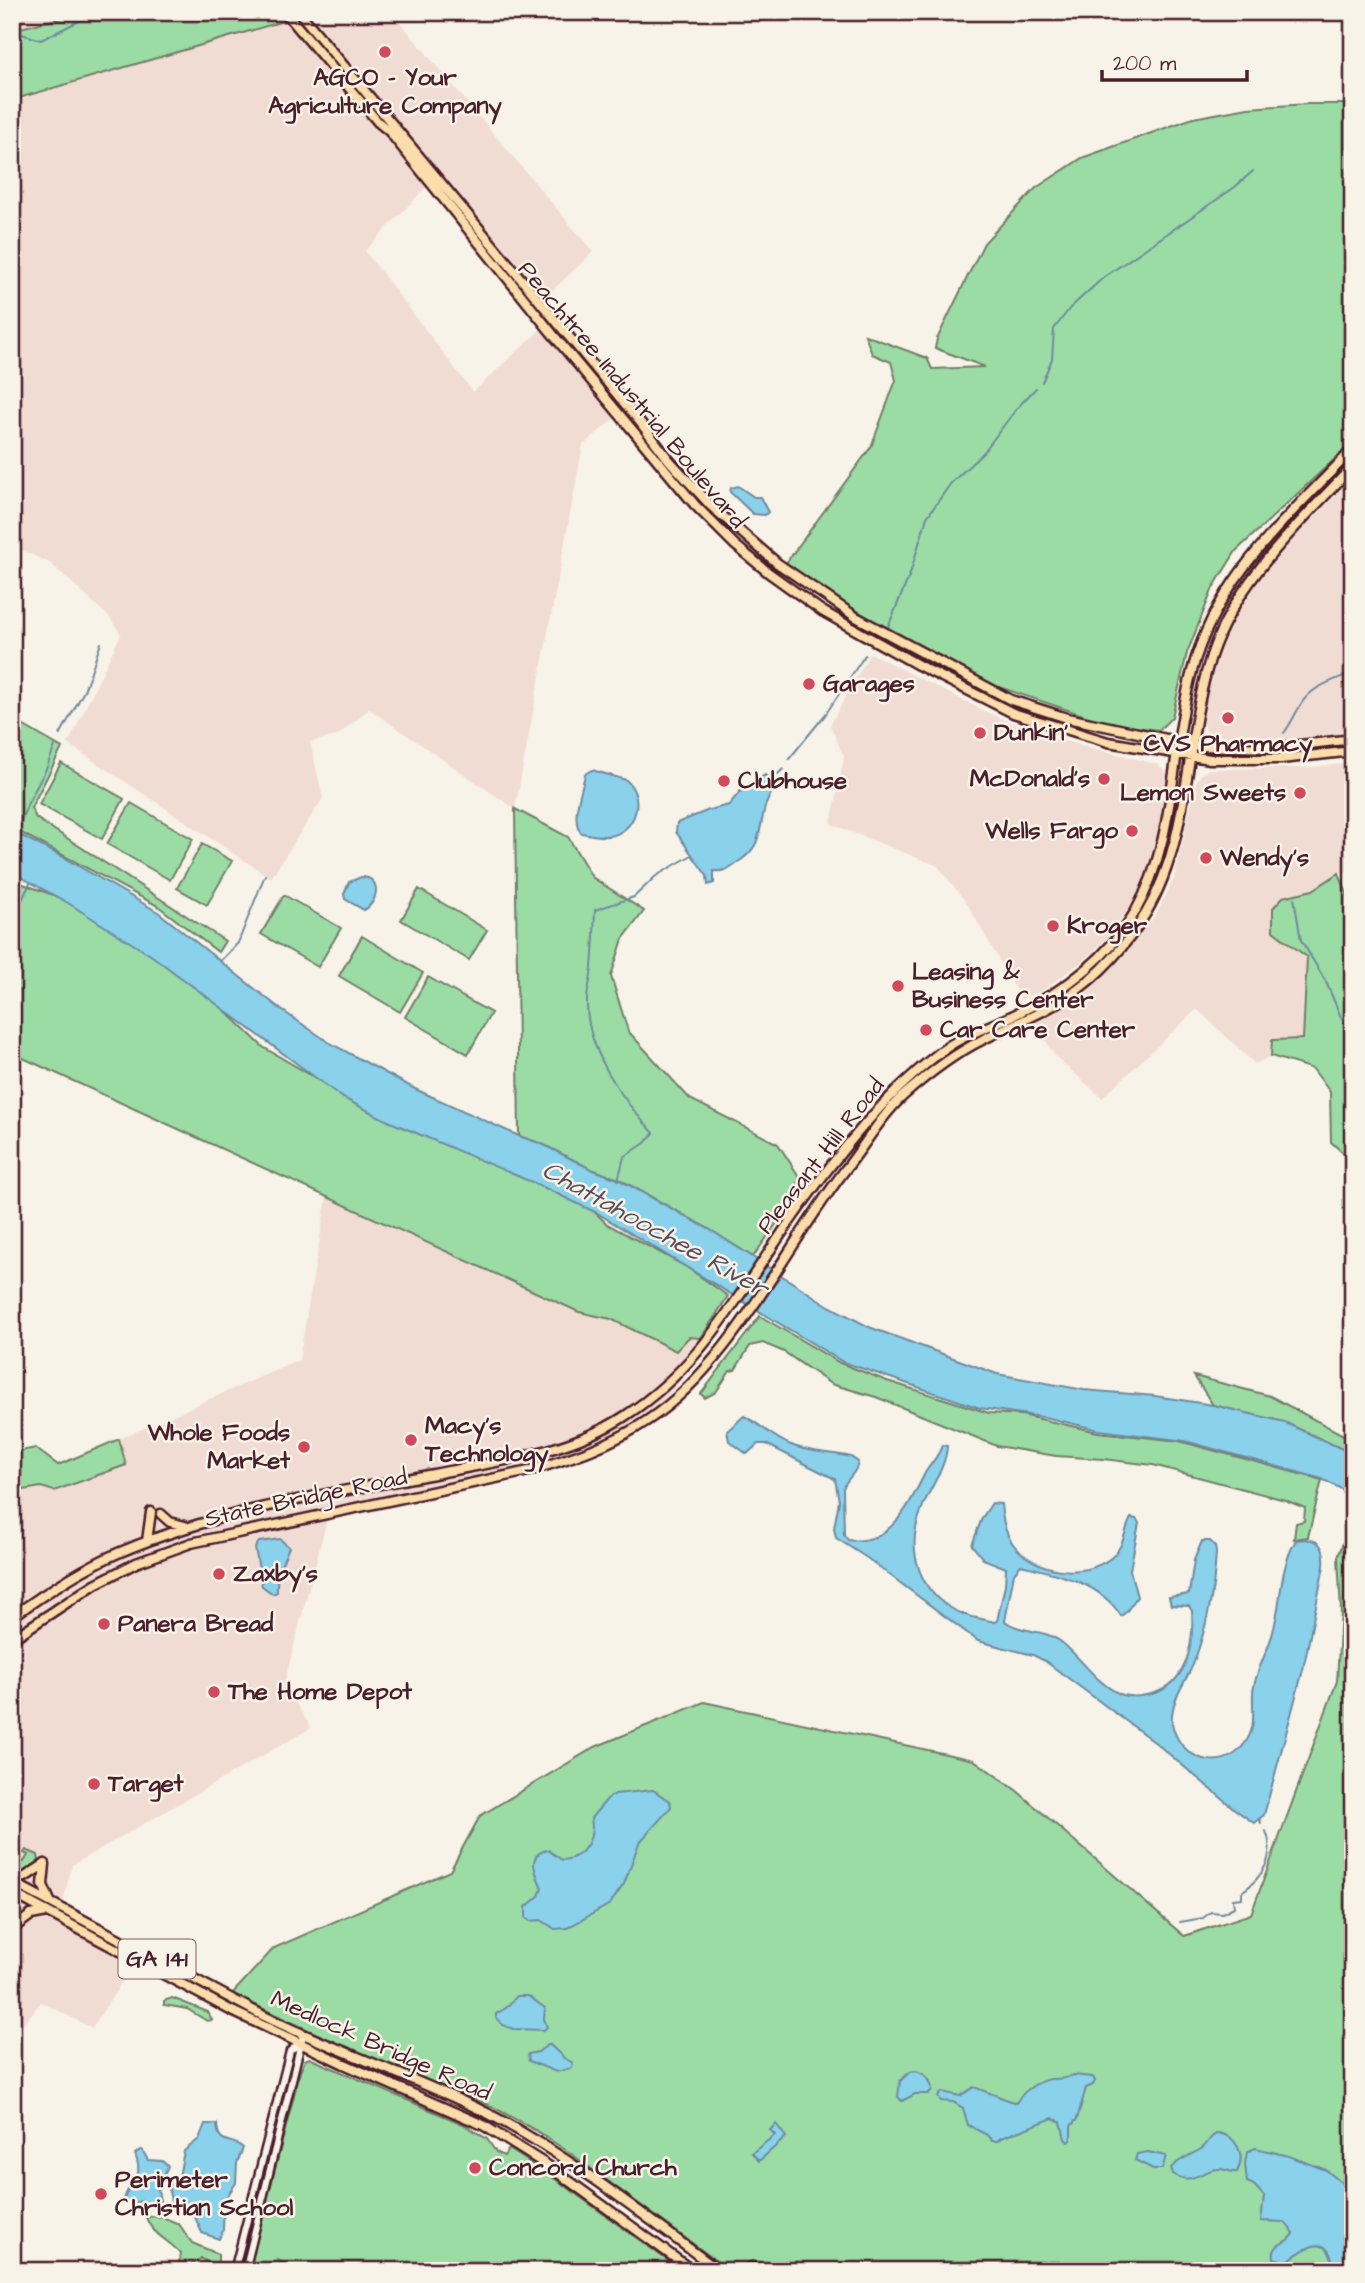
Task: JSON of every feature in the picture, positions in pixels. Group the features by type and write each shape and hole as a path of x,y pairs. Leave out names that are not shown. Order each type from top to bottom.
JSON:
{"highway":[{"name":"Peachtree Industrial Boulevard","path":"285,12 378,122 389,131 678,486 735,545 822,611 1013,713 1108,742 1190,757 1237,760 1353,751"},
{"name":"Peachtree Industrial Boulevard","path":"299,12 669,460 711,506 777,564 856,617 1011,700 1067,718 1192,745 1274,748 1353,739"},
{"name":"Pleasant Hill Road","path":"734,1306 809,1195 857,1134 901,1086 952,1044 1051,996 1081,975 1120,934 1134,914 1156,863 1166,825 1191,675 1220,601 1254,553 1353,449"},
{"name":"Pleasant Hill Road","path":"743,1318 837,1180 902,1097 939,1067 981,1040 1066,998 1126,942 1155,896 1168,867 1178,827 1207,668 1230,614 1251,580 1289,534 1353,466"},
{"path":"902,1097 905,1088 943,1056 952,1044"},
{"name":"State Bridge Road","path":"12,1617 81,1571 147,1541 191,1527 309,1499 516,1458 572,1442 622,1418 663,1388 698,1353 734,1306"},
{"name":"State Bridge Road","path":"12,1639 95,1584 136,1563 198,1541 529,1471 572,1458 612,1441 649,1420 700,1377 743,1318"},
{"path":"147,1541 151,1512"},
{"path":"161,1514 175,1524 191,1527"},
{"path":"12,1881 25,1877 46,1864 43,1885 50,1908 31,1915 12,1929"},
{"name":"Medlock Bridge Road","path":"12,1881 50,1908 230,2010 451,2096 505,2123 575,2166 719,2271"},
{"name":"Medlock Bridge Road","path":"12,1892 50,1908"},
{"path":"12,1900 12,1909"},
{"name":"Medlock Bridge Road","path":"301,2039 491,2130 550,2167 693,2271"}],"main road":[{"path":"234,2271 290,2051 301,2039"},
{"path":"245,2271 301,2039"}],"shaded area":[{"path":"12,12 85,12 85,14 12,30"},
{"path":"291,19 398,20 593,252 538,304 434,179 365,251 473,392 539,331 546,319 629,406 583,445 515,809 369,709 337,736 310,742 323,798 271,878 68,744 121,634 109,617 50,563 12,546 12,100"},
{"path":"1353,477 1353,736 1272,741 1206,731 1202,721 1205,692 1221,643 1244,600 1260,574"},
{"path":"870,653 988,713 1048,737 1157,764 1168,774 1160,839 1135,900 1109,936 1083,961 1040,992 1021,999 968,905 938,866 831,824 844,757 830,725"},
{"path":"1353,763 1353,871 1339,873 1313,890 1283,897 1273,931 1307,957 1303,1040 1272,1041 1271,1056 1255,1064 1197,1009 1102,1098 1055,1056 1034,1022 1089,987 1118,963 1157,913 1174,879 1196,782 1202,773 1210,769 1301,768"},
{"path":"327,1197 579,1312 611,1319 676,1351 689,1336 701,1338 703,1356 643,1423 572,1457 329,1512 284,1684 311,1728 72,1865 61,1911 142,1951 92,2028 41,2002 12,2038 12,1492 126,1465 119,1439 299,1360"}],"green space":[{"path":"85,12 286,12 291,19 12,100 12,30"},
{"path":"1353,104 1353,442 1236,551 1213,588 1187,653 1172,717 1159,730 1110,724 993,685 913,645 786,567 786,563 871,447 896,380 891,362 872,354 865,335 927,358 932,369 985,367 935,348 937,339 984,243 1036,188 1082,158 1193,118 1248,108"},
{"path":"12,719 62,748 31,808 36,818 225,941 218,952 158,906 12,828"},
{"path":"61,763 124,799 102,839 39,804"},
{"path":"131,803 193,839 170,880 107,844"},
{"path":"515,809 568,837 592,877 644,911 623,939 611,976 628,1031 690,1099 778,1144 800,1178 791,1203 753,1257 619,1179 519,1136"},
{"path":"202,844 232,861 207,905 177,888"},
{"path":"1339,873 1353,909 1353,1162 1331,1142 1330,1092 1313,1069 1271,1056 1272,1040 1303,1039 1307,957 1273,931 1273,908 1283,897 1313,890"},
{"path":"12,880 95,910 208,994 263,1047 331,1087 576,1194 607,1224 685,1266 728,1296 701,1338 689,1337 676,1351 611,1319 579,1312 12,1053"},
{"path":"419,889 487,930 469,960 401,920"},
{"path":"284,895 341,928 318,967 261,934"},
{"path":"362,936 423,973 400,1012 339,976"},
{"path":"428,977 491,1013 468,1054 405,1017"},
{"path":"760,1316 840,1363 887,1381 989,1413 1022,1415 1098,1432 1179,1441 1322,1480 1308,1537 1294,1539 1296,1523 1304,1521 1305,1508 1285,1500 1153,1465 1056,1456 997,1446 876,1397 831,1384 784,1352 763,1343 750,1346 735,1370 730,1371 716,1392 705,1398 701,1394"},
{"path":"1194,1376 1270,1396 1353,1440 1353,1454 1284,1422 1213,1405"},
{"path":"119,1439 126,1465 54,1491 41,1487 12,1492 12,1453 35,1448 58,1465"},
{"path":"1353,1514 1353,2271 730,2271 535,2130 493,2107 345,2047 232,1994 274,1948 450,1871 480,1816 595,1747 704,1702 974,1760 1016,1790 1184,1936 1251,1914 1337,1681 1341,1611 1338,1557"},
{"path":"26,1850 38,1855 39,1861 23,1876 12,1875 12,1861 17,1864 19,1860 24,1862 28,1855 24,1853"},
{"path":"172,1998 208,2012 212,2020 207,2021 187,2009 164,2005 164,2001"},
{"path":"309,2058 463,2124 487,2139 496,2152 504,2156 509,2149 682,2271 249,2271 300,2072 305,2060"},
{"path":"160,2216 179,2224 192,2243 218,2254 218,2271 200,2271 210,2264 201,2258 192,2265 194,2271 187,2271 179,2266 180,2253 156,2233 146,2217"}],"water":[{"path":"738,486 754,497 760,497 768,512 765,515 753,514 730,492 731,488"},
{"path":"592,770 626,780 635,794 636,810 633,818 629,825 614,835 581,833 578,827 578,804 585,774"},
{"path":"765,775 772,780 773,787 755,846 744,858 730,867 723,871 714,871 714,883 708,885 707,876 676,832 677,823 729,805 742,789"},
{"name":"Chattahoochee River","path":"12,831 158,912 283,1011 330,1043 415,1089 618,1179 709,1229 829,1306 869,1327 997,1374 1084,1390 1155,1396 1213,1405 1284,1422 1353,1454 1353,1495 1322,1479 1185,1441 1099,1430 1049,1418 980,1408 843,1362 597,1213 541,1186 388,1121 343,1098 152,956 68,903 12,872"},
{"path":"361,877 373,881 376,891 373,902 364,910 345,899 344,894 349,882"},
{"path":"744,1416 791,1445 805,1450 851,1457 858,1462 856,1470 843,1489 844,1535 848,1540 876,1537 897,1521 942,1445 947,1446 944,1463 916,1526 916,1557 920,1572 936,1596 948,1606 970,1617 997,1621 1005,1585 1006,1568 983,1559 972,1545 982,1518 992,1503 1001,1504 1007,1532 1020,1552 1031,1560 1058,1570 1087,1569 1112,1557 1121,1544 1131,1518 1136,1519 1139,1523 1130,1570 1137,1597 1121,1616 1112,1604 1090,1587 1063,1576 1021,1565 1014,1573 1005,1621 1054,1637 1068,1647 1103,1683 1123,1695 1140,1696 1160,1691 1179,1675 1189,1651 1192,1611 1189,1606 1171,1605 1169,1597 1189,1594 1194,1560 1202,1541 1210,1541 1215,1546 1216,1553 1209,1609 1199,1649 1175,1702 1172,1720 1179,1741 1202,1759 1221,1760 1230,1757 1249,1737 1253,1725 1254,1684 1273,1632 1286,1562 1296,1540 1310,1540 1319,1544 1322,1547 1324,1566 1303,1670 1264,1815 1254,1823 1157,1744 1045,1661 1033,1655 978,1641 836,1538 834,1528 839,1501 835,1479 766,1444 758,1444 747,1454 729,1441 727,1431"},
{"path":"280,1539 289,1547 279,1574 277,1592 273,1594 262,1586 255,1548 259,1542"},
{"path":"653,1790 670,1801 671,1807 639,1843 624,1884 610,1904 567,1928 555,1929 541,1920 530,1921 526,1918 526,1907 539,1896 542,1888 534,1865 537,1856 548,1850 562,1860 577,1855 590,1840 591,1818 607,1799 615,1794"},
{"path":"517,1996 528,1996 545,2008 544,2019 547,2027 544,2030 513,2029 496,2018 496,2014"},
{"path":"549,2044 573,2063 572,2068 556,2072 529,2061 528,2054 538,2052"},
{"path":"915,2071 927,2078 932,2090 928,2094 915,2094 902,2101 898,2097 900,2081"},
{"path":"1073,2075 1093,2077 1095,2081 1086,2088 1077,2119 1071,2126 1071,2140 1068,2142 1061,2122 1053,2118 992,2141 987,2135 968,2125 963,2108 953,2102 941,2101 938,2097 942,2092 960,2096 974,2087 1016,2103 1026,2091 1040,2082"},
{"path":"205,2124 217,2124 223,2139 243,2148 237,2163 236,2183 224,2201 223,2230 219,2239 202,2233 195,2217 171,2202 168,2184 172,2184 179,2177 184,2151 199,2139"},
{"path":"776,2124 786,2137 759,2161 752,2153 775,2135 770,2130"},
{"path":"1218,2133 1230,2138 1238,2147 1240,2166 1237,2172 1214,2169 1187,2179 1173,2174 1171,2168 1174,2165 1203,2147"},
{"path":"1255,2148 1289,2156 1326,2170 1353,2192 1353,2271 1329,2271 1331,2256 1326,2248 1321,2246 1309,2248 1286,2262 1274,2258 1277,2246 1294,2234 1285,2222 1261,2221 1264,2196 1254,2185 1247,2182 1245,2164 1247,2152"},
{"path":"140,2150 148,2160 162,2161 168,2166 162,2181 163,2186 158,2189 160,2201 154,2205 141,2201 124,2201 125,2194 137,2176 135,2154"},
{"path":"1148,2152 1166,2156 1162,2169 1153,2169 1135,2160 1137,2154"}],"waterway":[{"path":"12,31 41,40 97,12"},
{"path":"1042,382 1052,359 1054,329 1070,308 1104,277 1235,187 1253,171"},
{"path":"888,627 910,574 927,517 951,483 983,453 1036,388"},
{"path":"60,735 84,691 101,643"},
{"path":"789,759 825,715 865,655"},
{"path":"1284,733 1301,704 1312,692 1353,672"},
{"path":"16,834 55,746"},
{"path":"772,780 783,769"},
{"name":"Chattahoochee River","path":"618,1180 624,1157 645,1143 654,1133 630,1106 608,1073 592,1037 587,1001 593,959 595,910 634,897 656,876 692,855"},
{"path":"220,961 238,943 265,875"},
{"path":"12,915 17,911 30,883"},
{"path":"1294,898 1301,940 1326,982 1341,1017 1353,1033"},
{"path":"1259,1819 1261,1823"},
{"path":"1180,1922 1203,1918 1211,1912 1222,1913 1234,1907 1233,1899 1242,1898 1242,1892 1256,1880 1266,1865 1269,1849 1266,1831"},
{"path":"277,2259 294,2271"}],"place":[{"name":"AGCO - Your Agriculture Company","path":"385,52"},
{"name":"Garages","path":"809,684"},
{"name":"CVS Pharmacy","path":"1228,718"},
{"name":"Dunkin'","path":"980,733"},
{"name":"McDonald's","path":"1104,779"},
{"name":"Clubhouse","path":"724,781"},
{"name":"Lemon Sweets","path":"1300,793"},
{"name":"Wells Fargo","path":"1132,831"},
{"name":"Wendy's","path":"1206,858"},
{"name":"Kroger","path":"1053,926"},
{"name":"Leasing & Business Center","path":"898,986"},
{"name":"Car Care Center","path":"926,1030"},
{"name":"Macy's Technology","path":"411,1440"},
{"name":"Whole Foods Market","path":"304,1447"},
{"name":"Zaxby's","path":"219,1574"},
{"name":"Panera Bread","path":"104,1624"},
{"name":"The Home Depot","path":"214,1692"},
{"name":"Target","path":"94,1784"},
{"name":"Concord Church","path":"475,2168"},
{"name":"Perimeter Christian School","path":"101,2194"}]}
